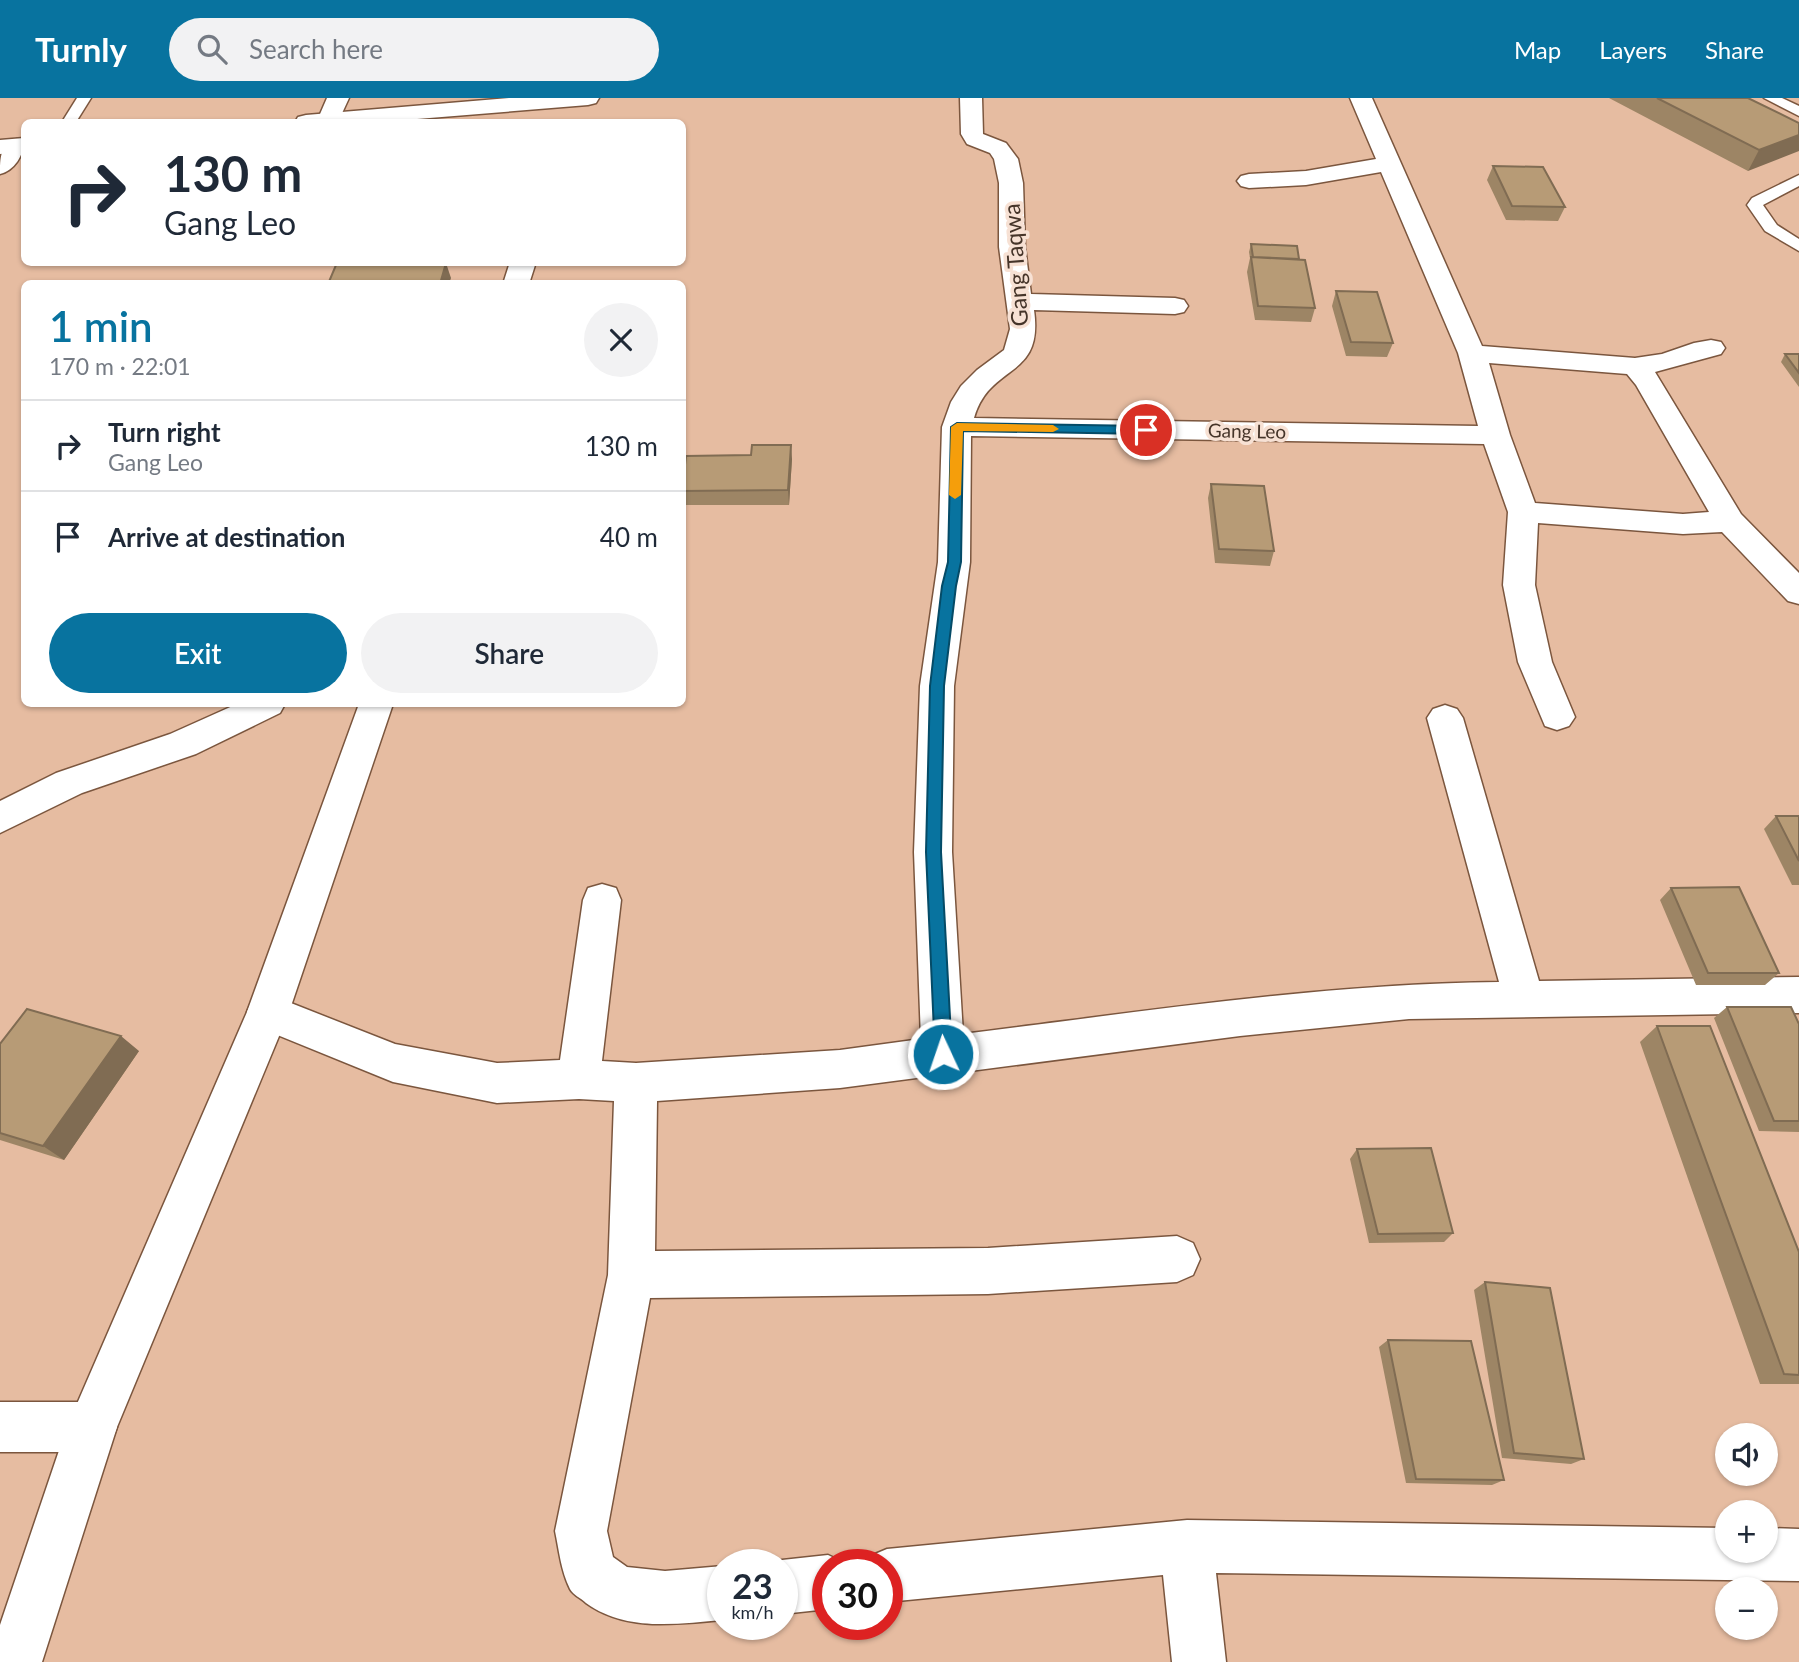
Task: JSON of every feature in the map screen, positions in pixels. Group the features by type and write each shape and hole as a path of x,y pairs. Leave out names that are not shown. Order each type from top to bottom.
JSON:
{"street":[{"path":"320,119 338,98"},
{"name":"Gang Taqwa","path":"943,1054 933,852 937,686 954,562 957,427 961,409 985,374 1017,354 1023,329 1012,247 1011,183 1006,159 998,148 975,139 972,134 971,98"},
{"path":"1361,98 1472,353 1495,435 1523,512 1519,585 1535,662 1557,717"},
{"path":"351,119 575,99"},
{"path":"565,119 575,99"},
{"path":"0,167 14,146"},
{"path":"1249,181 1306,178 1388,164"},
{"path":"1019,302 1174,306"},
{"path":"1472,353 1635,366 1667,362 1694,351 1711,348"},
{"path":"1635,366 1648,381 1730,522 1799,593"},
{"name":"Gang Leo","path":"957,427 1495,435"},
{"path":"1523,512 1683,524 1730,522"},
{"path":"0,818 69,783 183,744 262,707"},
{"path":"15,1662 92,1427 268,1012 375,707"},
{"path":"1446,718 1524,998"},
{"path":"0,785 69,783"},
{"path":"579,1079 602,900"},
{"path":"268,1012 393,1063 497,1083 579,1079 636,1083 840,1069 943,1054 1396,1002 1799,995"},
{"path":"636,1083 632,1275 581,1531 590,1573 618,1593 665,1598 707,1594"},
{"path":"632,1275 988,1271 1177,1259"},
{"path":"0,1427 92,1427"},
{"path":"1187,1546 1199,1662"},
{"path":"903,1574 1187,1546 1799,1555"}],"lane":[{"path":"71,119 84,98"},
{"path":"1770,98 1799,112"},
{"path":"1797,182 1757,201 1755,205 1771,228 1799,246"}],"building":[{"path":"1657,98 1748,98 1799,123 1799,135 1759,150"},
{"path":"1493,166 1543,167 1565,207 1512,206"},
{"path":"1251,244 1297,246 1299,259 1253,257"},
{"path":"1251,257 1305,260 1315,308 1258,306"},
{"path":"336,266 445,266 441,280 330,280"},
{"path":"1336,291 1377,292 1393,343 1351,342"},
{"path":"1785,354 1799,354 1799,373"},
{"path":"752,445 791,445 788,490 686,491 686,456 751,455"},
{"path":"1211,484 1264,486 1274,551 1219,549"},
{"path":"1776,816 1799,816 1799,861"},
{"path":"1739,887 1779,973 1708,973 1671,888"},
{"path":"1727,1007 1791,1007 1799,1024 1799,1121 1774,1121"},
{"path":"27,1009 121,1036 43,1146 0,1133 0,1044"},
{"path":"1657,1026 1710,1026 1799,1252 1799,1375 1784,1374"},
{"path":"1431,1148 1453,1233 1378,1234 1357,1149"},
{"path":"1485,1282 1550,1288 1584,1459 1514,1453"},
{"path":"1388,1340 1471,1341 1504,1480 1416,1479"}],"slow traffic":[{"path":"955,495 957,427 1053,429"}],"route":[{"path":"943,1054 933,852 937,686 954,562 957,427 1146,430"}]}
